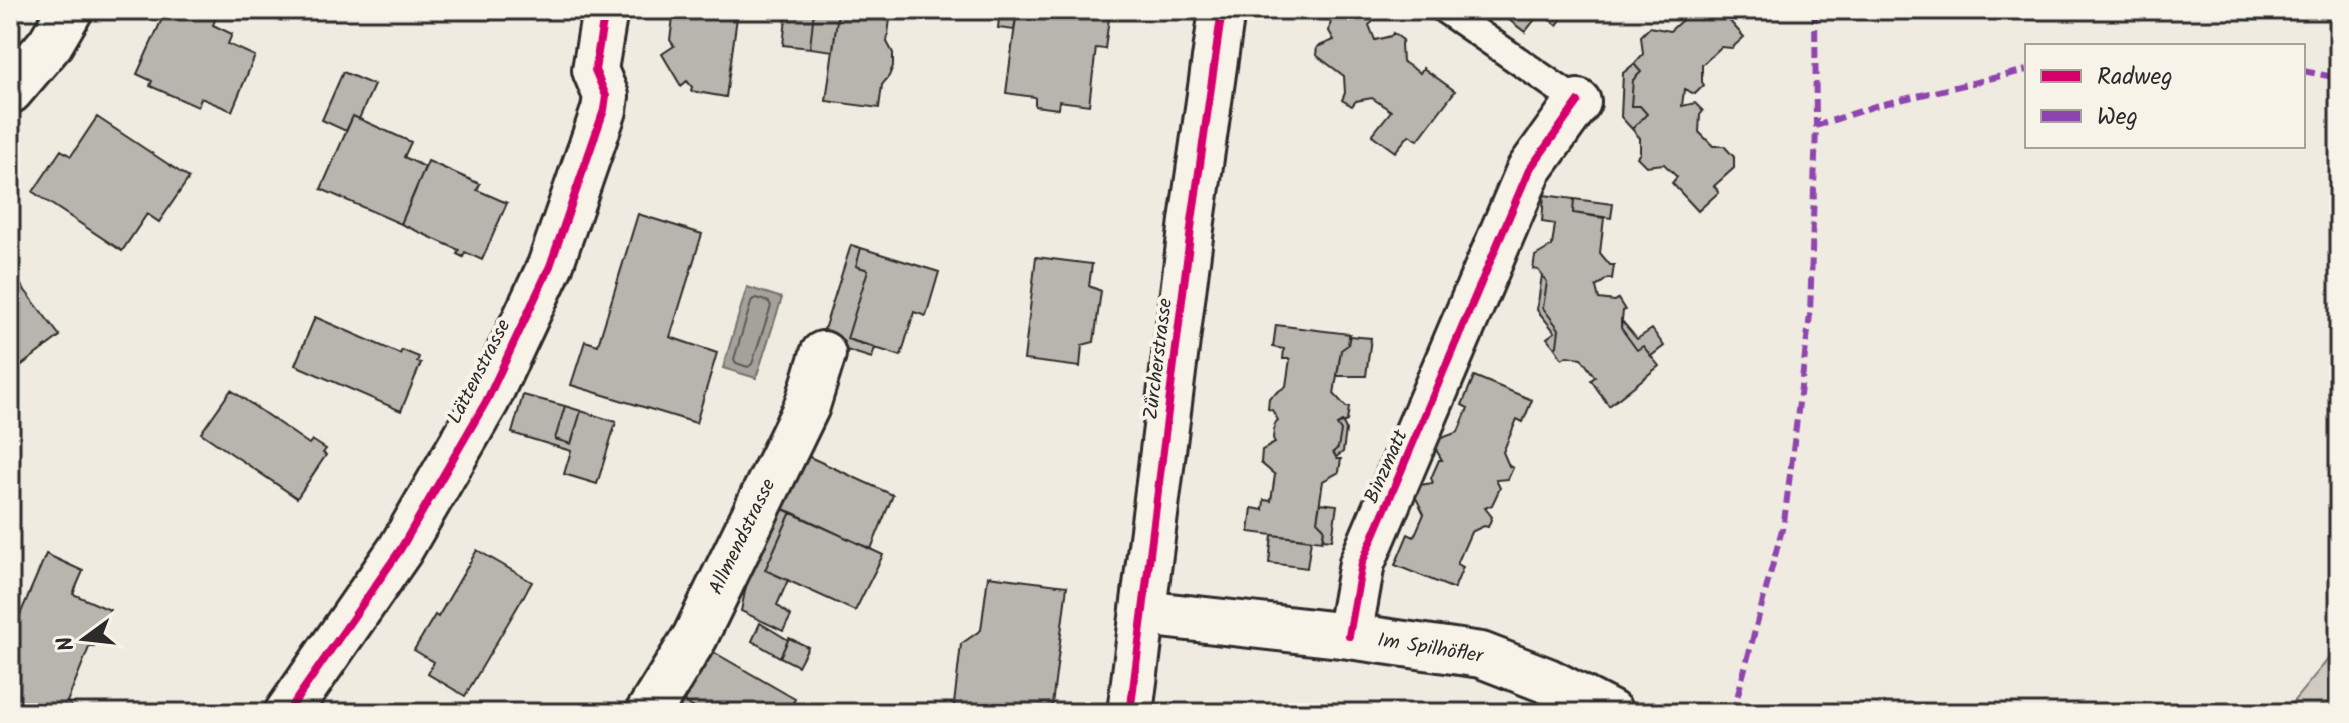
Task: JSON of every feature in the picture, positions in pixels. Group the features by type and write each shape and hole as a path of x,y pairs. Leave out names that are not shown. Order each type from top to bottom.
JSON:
{"street":[{"path":"10,91 50,44 70,10"},
{"name":"Lättenstrasse","path":"287,713 400,550 487,400 550,266 604,110 606,96 595,70 605,10"},
{"name":"Zürcherstrasse","path":"1130,713 1222,10"},
{"name":"Binzmatt","path":"1349,636 1362,563 1529,170 1578,102"},
{"name":"Allmendstrasse","path":"648,713 695,637 807,406 823,354"},
{"name":"Im Spilhöfler","path":"1143,613 1349,636 1481,655 1548,681 1610,713"}],"lane":[{"name":"Binzmatt","path":"1445,10 1578,102"}],"shaded area":[{"path":"2339,646 2339,713 2284,713 2287,709"}],"water":[{"path":"747,287 782,298 756,378 723,368"}],"building":[{"path":"166,10 205,10 217,15 213,25 232,34 228,44 255,56 232,111 201,98 198,107 150,86 152,81 137,74"},
{"path":"674,10 738,10 726,97 691,91 692,87 687,81 681,86 662,54 674,46 670,40"},
{"path":"787,10 814,10 810,48 783,45"},
{"path":"814,10 838,12 833,51 810,48"},
{"path":"1000,10 1017,10 1014,30 998,28"},
{"path":"1017,10 1110,10 1105,49 1096,48 1089,105 1059,101 1058,109 1035,106 1035,97 1006,93"},
{"path":"1314,10 1387,10 1386,15 1381,15 1369,25 1375,40 1393,33 1403,40 1402,61 1420,73 1423,68 1455,91 1418,140 1409,135 1395,152 1372,135 1391,111 1372,98 1356,101 1352,106 1342,100 1345,93 1344,76 1316,55 1317,47 1334,40 1329,31 1331,20 1320,19"},
{"path":"1496,10 1536,10 1540,13 1525,32"},
{"path":"1536,10 1568,10 1557,25"},
{"path":"1682,10 1720,10 1744,37 1732,48 1721,47 1702,65 1704,85 1695,94 1684,89 1682,106 1695,103 1703,111 1699,132 1713,146 1724,146 1734,157 1734,168 1714,186 1719,192 1698,211 1672,183 1677,177 1664,164 1646,166 1637,157 1640,138 1632,129 1647,114 1640,106 1631,106 1633,80 1641,72 1634,64 1643,54 1641,36 1650,27 1670,31 1683,19 1679,13"},
{"path":"838,12 890,19 887,42 893,53 893,66 882,85 879,108 826,101"},
{"path":"1634,64 1641,72 1633,80 1631,106 1640,106 1647,114 1632,129 1621,117 1623,73"},
{"path":"343,72 374,85 359,119 353,116 346,131 322,120"},
{"path":"353,116 411,142 404,157 425,167 401,224 321,189"},
{"path":"97,117 189,178 159,222 147,214 122,251 33,192 61,150 71,156"},
{"path":"428,161 480,184 477,190 507,203 482,260 465,252 463,257 457,254 459,250 401,224"},
{"path":"1544,195 1574,199 1573,213 1604,218 1600,253 1610,265 1614,265 1612,279 1608,278 1596,287 1599,299 1618,299 1625,310 1621,328 1637,350 1643,346 1659,366 1609,406 1591,380 1595,377 1581,358 1567,356 1562,359 1555,348 1559,329 1543,308 1547,282 1538,270 1533,269 1535,256 1552,246 1555,224 1542,222"},
{"path":"1574,199 1613,204 1611,218 1573,213"},
{"path":"638,214 702,234 670,337 717,353 696,423 571,385 585,341 598,345"},
{"path":"851,245 861,248 856,266 868,270 847,339 875,347 872,358 820,342"},
{"path":"861,248 939,272 926,316 914,312 901,356 847,339 868,270 856,266"},
{"path":"1036,257 1092,264 1089,286 1101,291 1094,342 1082,345 1080,367 1024,360"},
{"path":"10,271 60,336 10,374"},
{"path":"1542,275 1547,282 1543,308 1559,329 1555,348 1547,338 1555,332 1537,310"},
{"path":"315,317 400,354 402,350 419,357 417,362 421,363 401,411 295,365"},
{"path":"1621,320 1637,339 1652,329 1664,346 1651,356 1643,346 1637,350 1621,328"},
{"path":"1276,325 1350,334 1348,345 1341,350 1334,394 1349,407 1347,421 1337,425 1341,431 1338,448 1333,452 1337,459 1341,459 1339,472 1323,481 1317,521 1324,528 1322,541 1249,532 1252,508 1263,510 1264,500 1271,501 1275,475 1261,463 1262,450 1275,443 1273,438 1278,420 1268,409 1269,398 1286,386 1290,359 1283,359 1284,349 1273,347"},
{"path":"1349,336 1371,338 1366,376 1337,376 1341,350 1348,345"},
{"path":"1474,376 1532,400 1523,422 1517,419 1503,452 1513,468 1508,479 1496,480 1500,488 1492,505 1485,508 1492,517 1488,527 1471,532 1457,564 1463,567 1454,589 1395,565 1408,534 1414,537 1424,514 1415,496 1420,485 1433,483 1431,478 1439,460 1442,460 1435,448 1440,437 1458,432 1468,408 1462,405"},
{"path":"231,390 309,444 312,440 326,449 323,453 326,455 297,498 201,433"},
{"path":"523,395 565,406 555,439 571,444 581,411 616,422 597,484 564,474 571,451 512,433"},
{"path":"565,406 581,411 571,444 555,439"},
{"path":"1342,422 1346,430 1343,452 1336,457 1333,452 1338,448 1341,431 1337,425"},
{"path":"803,454 893,495 871,549 778,507"},
{"path":"1320,503 1337,505 1332,540 1323,539 1324,528 1317,521"},
{"path":"778,507 791,512 765,570 788,580 777,605 791,616 783,631 741,611 746,586"},
{"path":"791,512 883,555 855,611 765,570"},
{"path":"1272,535 1311,540 1307,568 1269,563"},
{"path":"477,550 532,582 465,696 428,674 434,662 414,650 435,615 438,617"},
{"path":"46,554 83,571 73,594 110,610 94,647 90,645 67,702 79,713 10,713 10,638"},
{"path":"988,576 1067,586 1051,713 953,713 961,644 981,630"},
{"path":"760,623 788,640 780,657 752,641"},
{"path":"789,638 808,647 798,666 780,657"},
{"path":"710,650 795,699 787,713 703,713 681,700"},
{"path":"681,700 703,713 673,713"}],"marked path":[{"path":"1815,10 1816,126"},
{"path":"1733,713 1784,522 1810,315 1816,126 1875,106 2025,70"},
{"path":"2305,71 2339,78"}],"cycle path":[{"path":"287,713 400,550 487,400 550,266 604,110 606,96 595,70 605,10"},
{"path":"1130,713 1222,10"},
{"path":"1349,636 1362,563 1529,170 1578,102"}]}
